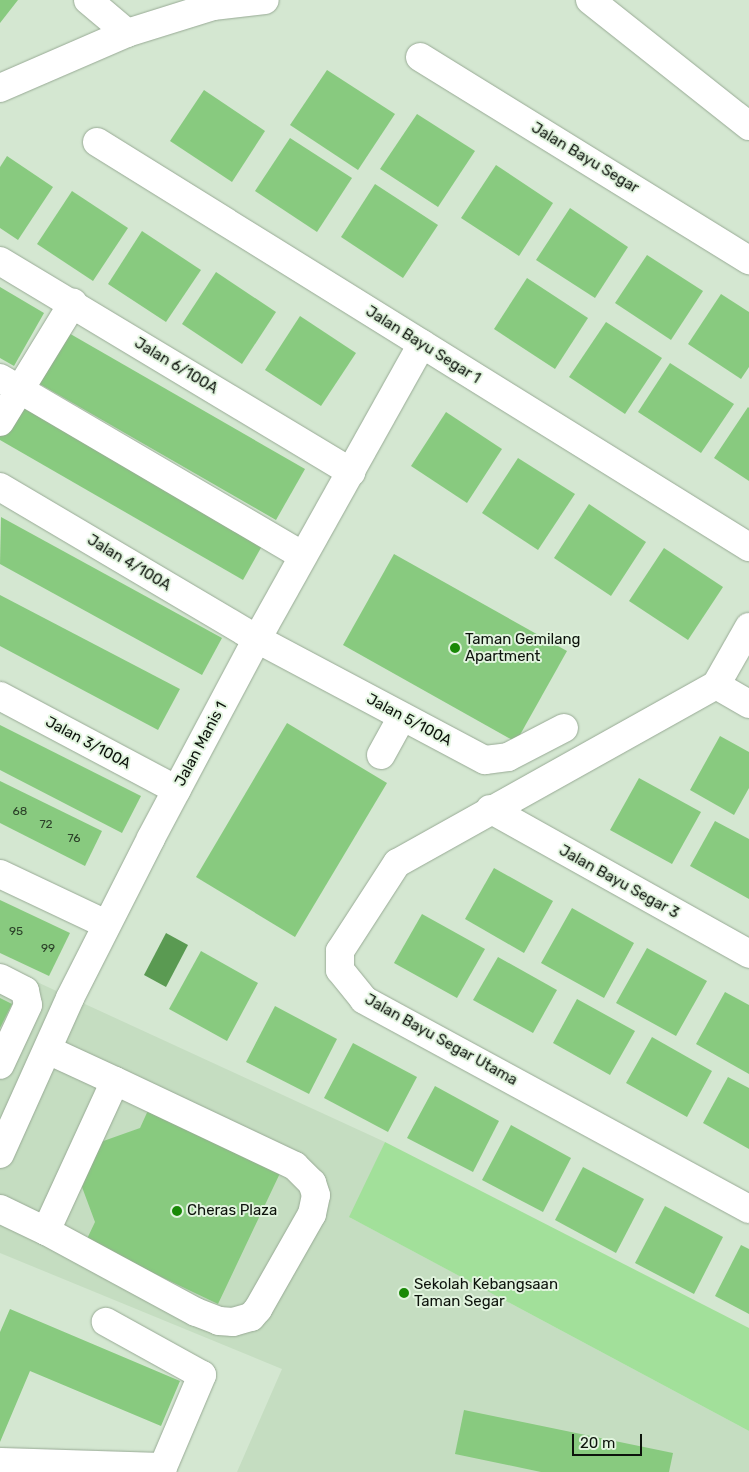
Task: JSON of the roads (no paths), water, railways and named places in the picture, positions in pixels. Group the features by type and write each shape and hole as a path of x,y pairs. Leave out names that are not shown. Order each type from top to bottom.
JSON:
{"street":[{"path":"88,0 127,32"},
{"path":"0,88 54,67 127,32 213,6 266,0"},
{"path":"590,0 749,126"},
{"name":"Jalan Bayu Segar","path":"420,57 749,260"},
{"name":"Jalan Bayu Segar 1","path":"97,142 749,547"},
{"name":"Jalan 6/100A","path":"0,261 73,303 351,472"},
{"path":"0,422 10,384 73,303"},
{"name":"Jalan Manis 1","path":"0,1154 8,1116 48,1050 106,924 257,639 422,344"},
{"path":"10,384 303,556"},
{"name":"Jalan 4/100A","path":"0,487 257,639"},
{"path":"749,627 716,685 749,704"},
{"name":"Jalan 5/100A","path":"257,639 485,760 508,757 564,728"},
{"name":"Jalan Bayu Segar Utama","path":"716,685 490,809 397,863 340,951 340,970 364,1000 749,1209"},
{"name":"Jalan 3/100A","path":"0,696 177,790"},
{"path":"381,755 402,717"},
{"name":"Jalan Bayu Segar 3","path":"490,809 749,954"},
{"path":"0,874 106,924"},
{"path":"0,978 24,991 28,1005 0,1065"},
{"path":"0,1209 46,1231 196,1312 233,1322 251,1317 258,1309 312,1214 316,1195 312,1184 296,1166 48,1050"},
{"path":"46,1231 115,1081"},
{"path":"0,1462 163,1468 202,1375 106,1322"}],"place":[{"name":"Taman Gemilang Apartment","path":"455,648"},
{"name":"Cheras Plaza","path":"177,1211"},
{"name":"Sekolah Kebangsaan Taman Segar","path":"404,1293"}]}
